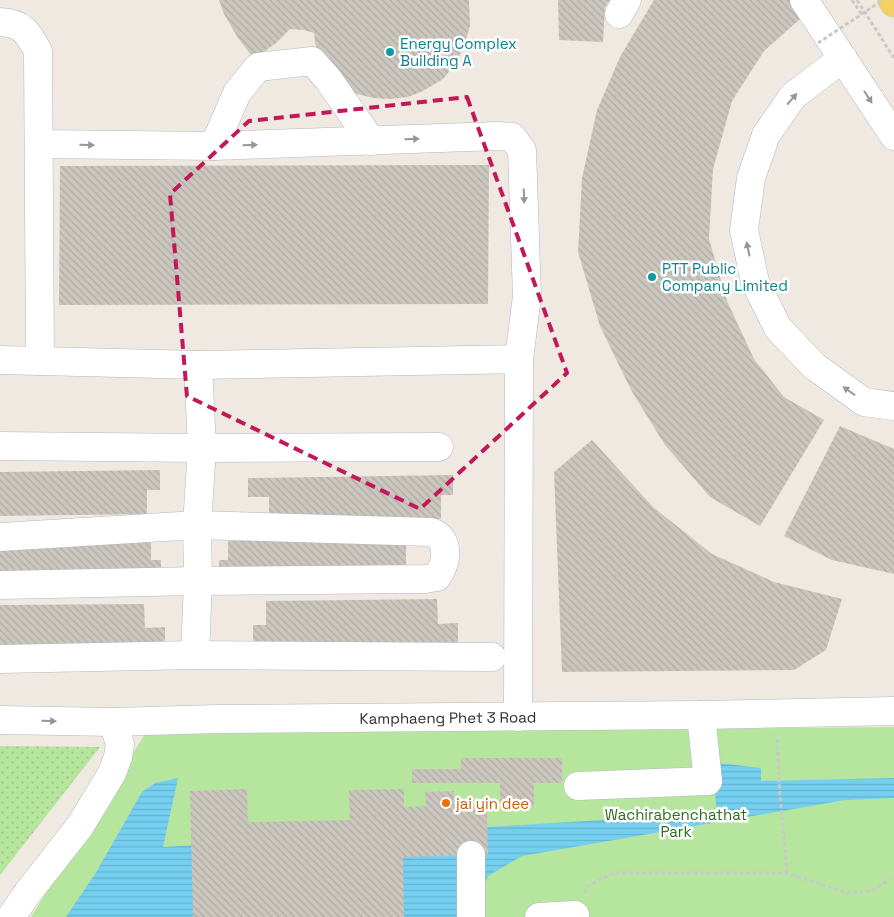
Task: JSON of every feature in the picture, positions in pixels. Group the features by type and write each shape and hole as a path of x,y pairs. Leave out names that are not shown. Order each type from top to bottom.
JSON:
{"street":[{"path":"804,0 894,136"},
{"path":"0,22 10,22 21,27 38,51 40,361"},
{"path":"842,58 793,96 766,135 751,178 744,230 755,282 778,328 814,366 864,402 894,406"},
{"path":"214,146 237,93 258,67 312,61 328,79 371,141"},
{"path":"39,144 214,146 512,137 522,150 527,296 519,358 518,717"},
{"path":"0,360 198,366 519,358"},
{"path":"195,655 198,581 197,524 202,448 198,366"},
{"path":"0,446 202,448 439,447"},
{"path":"0,537 197,524 431,532 438,535 443,542 445,551 442,569 437,577 425,579 198,581 0,586"},
{"path":"0,659 195,655 492,657"},
{"name":"Kamphaeng Phet 3 Road","path":"0,720 113,722 217,719 701,715 894,711"},
{"path":"578,786 708,781 701,715"},
{"path":"11,917 80,826 112,773 118,758 120,744 113,722"},
{"path":"471,855 471,917"},
{"path":"539,917 575,914"}],"path":[{"path":"852,0 862,14"},
{"path":"857,0 894,58"},
{"path":"818,43 883,0"},
{"path":"778,746 780,796 787,873"},
{"path":"575,914 587,887 613,873 787,873 846,893 872,891 894,876"}],"highlighted area":[{"path":"467,97 567,373 420,509 187,396 170,194 249,121"}],"green space":[{"name":"Wachirabenchathat Park","path":"894,727 894,917 31,917 145,734"},
{"path":"0,746 100,747 0,875"}],"water":[{"path":"712,762 761,768 761,781 894,778 894,798 845,800 522,856 488,876 475,912 475,917 66,917 95,874 142,792 155,783 178,778 163,847 717,813"}],"building":[{"name":"Energy Complex Building A","path":"219,0 469,0 470,26 456,63 443,79 423,91 408,97 373,98 357,94 340,85 320,59 314,33 290,29 276,43 254,59 238,38 224,14"},
{"path":"558,0 610,0 605,7 603,42 559,40"},
{"name":"PTT Public Company Limited","path":"654,0 799,0 808,12 764,51 732,101 713,169 709,239 727,301 754,359 784,397 824,420 760,526 710,497 665,445 631,390 600,326 578,252 582,178 597,110 621,55"},
{"path":"489,165 488,304 59,305 60,166"},
{"path":"840,426 894,449 894,574 832,560 784,536"},
{"path":"592,440 653,507 712,554 774,582 842,599 826,650 794,670 562,672 554,472"},
{"path":"160,470 160,490 147,490 147,514 0,516 0,472"},
{"path":"453,475 453,495 441,495 441,519 269,521 269,497 248,497 248,478"},
{"path":"406,539 406,576 219,579 219,560 228,560 228,541"},
{"path":"151,541 151,560 161,560 161,577 0,579 0,543"},
{"path":"437,599 438,624 458,623 458,643 253,645 253,625 266,625 266,601"},
{"path":"144,604 145,628 165,627 165,647 0,648 0,605"},
{"path":"461,758 562,758 562,783 534,783 534,806 500,806 500,783 412,783 412,769 461,769"},
{"path":"247,789 248,822 350,820 349,790 404,789 404,807 426,806 425,792 454,791 454,805 487,805 488,855 403,857 404,917 193,917 190,791"}],"place":[{"name":"Energy Complex Building A","path":"390,52"},
{"name":"PTT Public Company Limited","path":"652,277"},
{"name":"jai yin dee","path":"446,803"}]}
